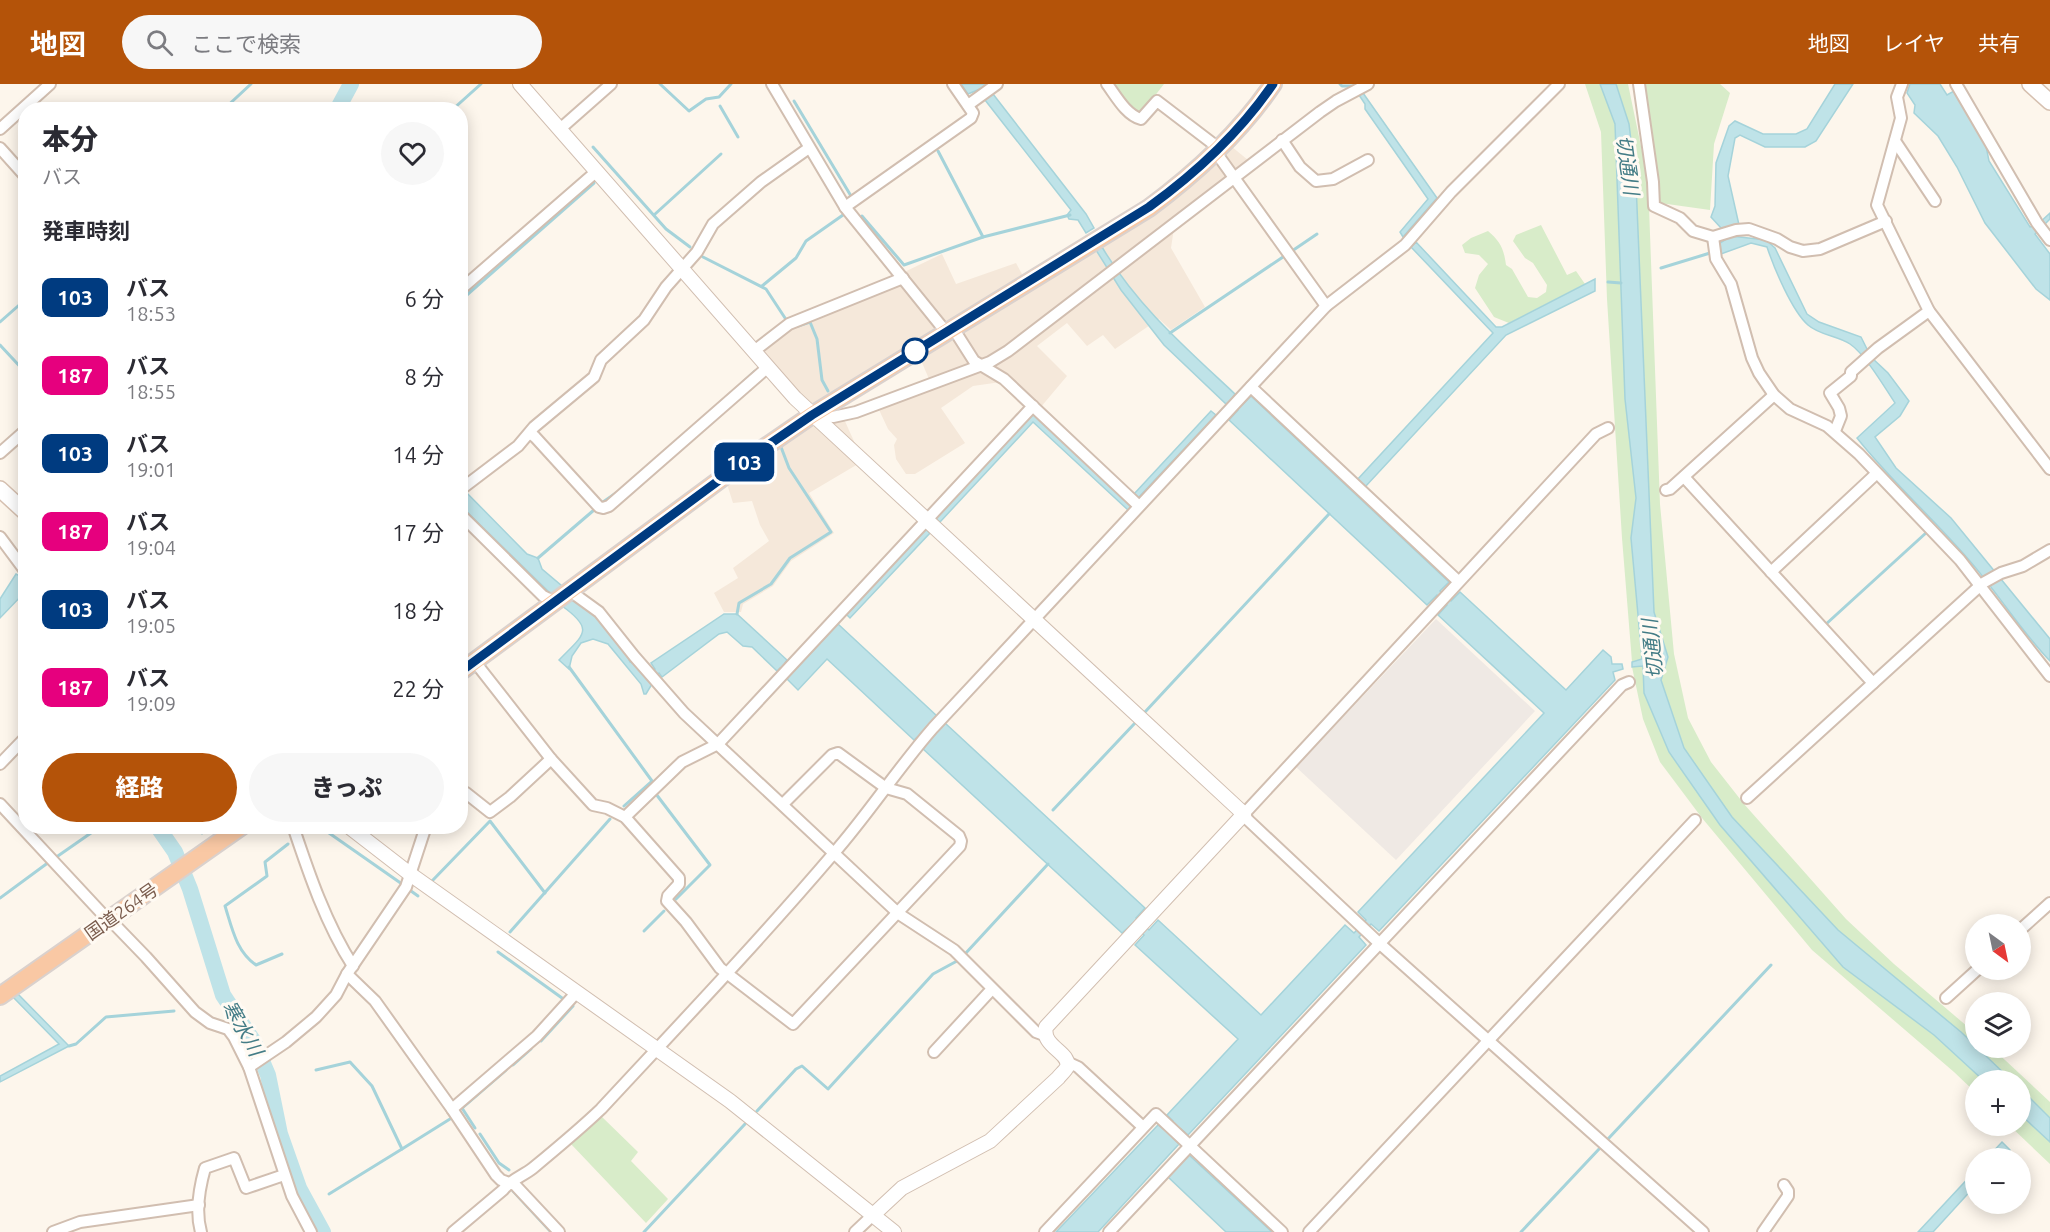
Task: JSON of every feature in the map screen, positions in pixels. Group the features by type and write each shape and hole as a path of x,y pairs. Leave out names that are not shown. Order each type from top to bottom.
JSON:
{"highway":[{"path":"468,667 745,461 812,415 1149,207 1184,182 1218,150 1273,84"},
{"name":"国道264号","path":"0,996 231,834"}],"main road":[{"path":"2030,84 2050,102"},
{"path":"0,489 18,506"}],"street":[{"path":"30,102 50,84"},
{"path":"520,84 812,415 1244,814 1379,943 1703,1232"},
{"path":"560,129 611,84"},
{"path":"772,84 845,207 974,361 1004,379 1139,506"},
{"path":"845,207 971,118 973,113 953,84"},
{"path":"1107,84 1123,106 1137,118 1141,119 1157,101 1203,135 1218,150 1220,158 1326,306"},
{"path":"812,415 833,417 856,411 982,366 1008,351 1282,140 1335,101 1368,84"},
{"path":"453,1232 469,1227 508,1182 522,1177 566,1142 601,1109 835,852 930,732 1235,403 1326,306 1405,245 1451,192 1559,84"},
{"path":"1639,84 1653,182 1654,206 1680,218 1694,231 1713,237 1736,230 1749,229 1777,238 1790,247 1803,251 1820,249 1848,239 1886,221"},
{"path":"1902,84 1897,97 1901,118 1877,205 1929,311 2050,469"},
{"path":"1956,84 2039,226 2050,240"},
{"path":"968,105 989,89"},
{"path":"0,129 18,113"},
{"path":"1282,140 1300,167 1316,181 1333,179 1368,160"},
{"path":"1895,141 1935,201"},
{"path":"0,148 18,168"},
{"path":"468,484 518,446 534,427 594,377 601,360 644,320 666,287 698,252 713,224 761,182 809,148"},
{"path":"468,283 597,171"},
{"path":"1713,237 1716,259 1731,284 1752,358 1774,395 1790,409 1835,431 1859,454 1981,584 2050,676"},
{"path":"754,351 789,324 903,278"},
{"path":"1835,431 1841,416 1830,393 1851,376 1851,372 1872,354 1929,311"},
{"path":"530,434 603,508 609,506 768,367"},
{"path":"1251,387 1458,581"},
{"path":"1666,490 1684,477 1774,395"},
{"path":"625,817 682,762 718,744 1033,406"},
{"path":"1044,1035 1046,1027 1418,628 1458,581 1596,434 1608,428"},
{"path":"0,453 18,437"},
{"path":"1771,572 1876,474"},
{"path":"1684,477 1873,683"},
{"path":"468,522 543,596 555,602"},
{"path":"0,537 18,562"},
{"path":"1747,798 1981,584 2001,573 2023,567 2050,550"},
{"path":"570,591 599,612 684,713 899,914 954,950 1036,1032 1044,1035 1067,1062 1078,1067 1143,1127"},
{"path":"475,662 551,759 593,805 607,808 625,817 679,878 679,884 668,896 667,901 726,973 793,1024 899,914 962,841 959,836 907,794 886,788 838,753 832,755 783,804"},
{"path":"1109,1232 1622,685 1629,682"},
{"path":"0,764 18,745"},
{"path":"468,795 490,812 551,759"},
{"path":"0,804 18,823"},
{"path":"1309,1232 1695,820"},
{"path":"28,834 108,920 117,926 195,1012 210,1023 228,1029 234,1037 251,1066 284,1175 311,1232"},
{"path":"296,834 312,882 350,970 375,1001 452,1109 496,1175 501,1180 515,1185 559,1232"},
{"path":"358,834 410,874 730,1101 894,1232"},
{"path":"251,1066 268,1056 316,1017 336,995 350,970 406,887 423,834"},
{"path":"2031,920 2050,903"},
{"path":"1946,998 1966,980"},
{"path":"934,1052 992,988"},
{"path":"452,1109 537,1036 577,992"},
{"path":"855,1232 902,1188 990,1141 1058,1078 1067,1067 1067,1062"},
{"path":"1045,1232 1156,1114 1282,1232"},
{"path":"201,1232 197,1216 200,1185 205,1168 234,1158 246,1188 284,1175"},
{"path":"1763,1232 1788,1196 1784,1185"},
{"path":"53,1232 80,1222 199,1205"}],"shaded area":[{"path":"1220,137 1254,165 1174,228 1171,248 1205,307 1171,330 1159,319 1115,349 1103,335 1087,346 1067,323 1037,346 1067,376 1035,414 1001,382 973,386 941,408 965,443 915,474 906,474 896,459 894,445 897,439 888,429 874,399 929,379 920,358 836,408 844,419 857,448 858,464 809,493 834,533 791,561 773,586 743,604 741,612 724,612 714,593 738,578 733,568 769,541 760,525 752,501 733,503 727,484 803,415 748,351 758,342 942,254 956,284 1016,263 1023,276 1100,229 1180,175"},
{"path":"1436,619 1535,711 1396,860 1296,767"}],"green space":[{"path":"1112,84 1164,84 1140,115 1124,100"},
{"path":"1585,84 1600,84 1615,123 1625,399 1636,498 1631,538 1642,660 1632,662 1607,299 1601,132"},
{"path":"1616,84 1628,84 1648,180 1660,504 1674,654 1688,718 1711,762 1744,804 1846,919 1894,964 1965,1024 1965,1037 1838,930 1732,817 1684,748 1661,680 1668,657 1654,612 1636,183 1629,124"},
{"path":"1644,84 1720,84 1730,93 1714,144 1710,210 1660,203"},
{"path":"1541,225 1567,275 1576,271 1585,284 1509,323 1494,317 1475,288 1479,275 1488,264 1479,255 1465,253 1462,245 1471,238 1488,231 1496,238 1503,250 1506,265 1512,269 1528,297 1537,298 1546,292 1547,285 1533,263 1525,258 1513,241 1516,235"},
{"path":"1643,665 1644,693 1669,752 1720,825 1843,967 1934,1035 1972,1070 1965,1070 1965,1082 1812,950 1702,818 1660,762 1643,719 1632,667"},
{"path":"1988,1058 2003,1058 2016,1070 2001,1070"},
{"path":"2031,1084 2050,1102 2050,1118 2031,1099"},
{"path":"601,1116 638,1152 631,1161 668,1199 646,1223 571,1144"},
{"path":"2031,1124 2050,1142 2050,1164 2021,1136 2031,1136"}],"water":[{"path":"961,84 987,84 985,86 991,95 993,94 1086,214 1094,228 1086,233 1078,220 1069,219 1067,215 1071,210 985,100 987,98 980,89 968,94"},
{"name":"切通川","path":"1600,84 1616,84 1629,124 1636,183 1654,612 1668,657 1661,680 1684,748 1732,817 1838,930 1965,1036 1965,1058 1988,1058 2001,1070 1972,1070 1934,1035 1843,967 1720,825 1669,752 1644,693 1643,666 1632,667 1632,662 1642,659 1631,538 1636,498 1625,399 1615,124"},
{"path":"1835,84 1853,84 1816,141 1805,147 1765,147 1740,135 1735,138 1728,176 1739,225 1721,228 1711,217 1715,206 1716,163 1729,126 1735,121 1763,134 1796,134 1807,129"},
{"path":"1910,84 1940,84 1947,95 1954,91 1986,146 1989,161 2030,227 2036,226 2050,213 2050,219 2035,234 2050,254 2050,300 2036,289 1985,223 1957,167 1938,136 1914,113 1915,105 1907,93"},
{"path":"1363,93 1437,198 1403,237 1400,232 1428,199 1365,109 1365,104 1359,95"},
{"path":"1731,236 1766,240 1775,248 1807,314 1819,322 1861,337 1871,357 1888,373 1909,401 1900,416 1875,437 1896,468 1951,518 2050,639 2050,661 1969,560 1857,438 1895,403 1868,363 1850,344 1808,325 1784,289 1767,247 1751,243 1721,254 1720,243"},
{"path":"1416,242 1496,327 1502,327 1595,279 1595,291 1506,335 1365,487 1357,480 1493,333 1411,247"},
{"path":"1102,247 1147,307 1235,394 1233,397 1242,405 1251,396 1449,582 1440,591 1451,601 1460,592 1566,690 1603,650 1611,657 1612,664 1622,664 1623,669 1613,672 1615,680 1379,931 1371,924 1359,937 1366,945 1188,1135 1181,1129 1173,1138 1179,1144 1098,1232 1056,1232 1158,1125 1165,1130 1173,1121 1167,1115 1238,1039 1135,945 1144,935 1132,924 1122,933 922,748 931,738 924,731 914,740 827,659 798,690 787,679 789,676 780,668 777,671 752,647 743,646 727,632 719,634 662,677 659,673 650,681 652,684 646,694 641,684 608,644 593,639 581,643 572,656 569,669 559,660 582,633 579,621 562,606 572,598 595,614 626,653 630,662 635,664 646,677 655,669 651,663 724,614 737,614 787,660 785,663 794,671 838,624 937,716 928,726 936,733 945,723 1145,908 1136,918 1149,930 1158,920 1261,1015 1345,925 1354,933 1366,920 1358,912 1544,713 1438,615 1447,605 1437,595 1427,605 1229,420 1238,410 1229,402 1226,404 1164,345 1121,290 1096,250"},
{"path":"1211,411 1216,415 1138,498 1134,494"},
{"path":"1033,413 1132,505 1128,510 1033,422 940,522 935,518"},
{"path":"468,494 527,554 538,558 542,569 562,586 551,594 468,513"},
{"path":"925,529 930,533 850,618 846,614"},
{"path":"16,574 18,575 18,599 0,618 0,599"},
{"path":"16,992 69,1046 0,1082 0,1076 59,1044 12,996"},
{"path":"2031,1099 2050,1118 2050,1142 2031,1124"},
{"path":"2002,1142 2008,1148 1996,1148"},
{"path":"1189,1154 1272,1232 1226,1232 1168,1177"},
{"path":"1965,1182 1965,1197 1933,1232 1918,1232"}],"waterway":[{"path":"232,102 251,84"},
{"name":"寒水川","path":"341,102 351,84"},
{"path":"461,102 481,84"},
{"path":"660,84 689,111 706,99 719,97 731,84"},
{"path":"1340,84 1354,86"},
{"path":"794,101 851,196"},
{"path":"720,106 738,137"},
{"path":"593,147 666,229 690,247"},
{"path":"938,151 983,237"},
{"path":"654,215 721,154"},
{"path":"468,294 594,183"},
{"path":"762,286 796,258 806,241 843,215"},
{"path":"862,216 904,265 983,237 1070,215"},
{"path":"1292,251 1317,234"},
{"path":"1661,268 1710,253"},
{"path":"703,257 766,289 787,321"},
{"path":"1170,333 1283,257"},
{"path":"1608,282 1621,283"},
{"path":"0,322 18,306"},
{"path":"798,326 810,322 817,339 822,380 828,391"},
{"path":"0,345 18,364"},
{"path":"743,382 755,371"},
{"path":"737,614 739,603 771,584 790,558 831,532 789,468 781,447"},
{"path":"603,502 616,493"},
{"path":"538,558 594,510"},
{"path":"1145,712 1329,514"},
{"path":"1825,625 1927,532"},
{"path":"569,667 652,781 624,806"},
{"path":"1053,810 1135,723"},
{"path":"656,794 710,865 676,899"},
{"path":"510,932 610,819"},
{"path":"432,881 490,821 545,893"},
{"path":"55,858 90,834"},
{"name":"寒水川","path":"163,834 175,852 190,889 223,995 254,1042 268,1075 280,1134 299,1188 323,1232"},
{"path":"330,834 402,884"},
{"path":"282,954 256,965 239,946 225,906 267,876 265,862 288,844"},
{"path":"0,898 49,862"},
{"path":"965,954 1048,864"},
{"path":"411,891 418,896"},
{"path":"644,931 664,911"},
{"path":"498,952 562,998"},
{"path":"757,1111 796,1069 802,1066 828,1089 933,974 957,961"},
{"path":"1608,1139 1771,965"},
{"path":"541,1041 573,1006"},
{"path":"69,1046 76,1044 106,1017 174,1011"},
{"path":"513,1065 531,1049"},
{"path":"316,1070 350,1062 372,1086 402,1149 329,1194"},
{"path":"475,1128 462,1108 506,1070"},
{"path":"402,1149 450,1119"},
{"path":"644,1232 745,1124"},
{"path":"480,1134 499,1163 509,1170"},
{"path":"1521,1232 1600,1148"},
{"path":"513,1191 551,1232"}],"bus line":[{"name":"103","path":"468,666 745,461 812,415 1104,236 1184,182 1218,150 1273,84"}]}
